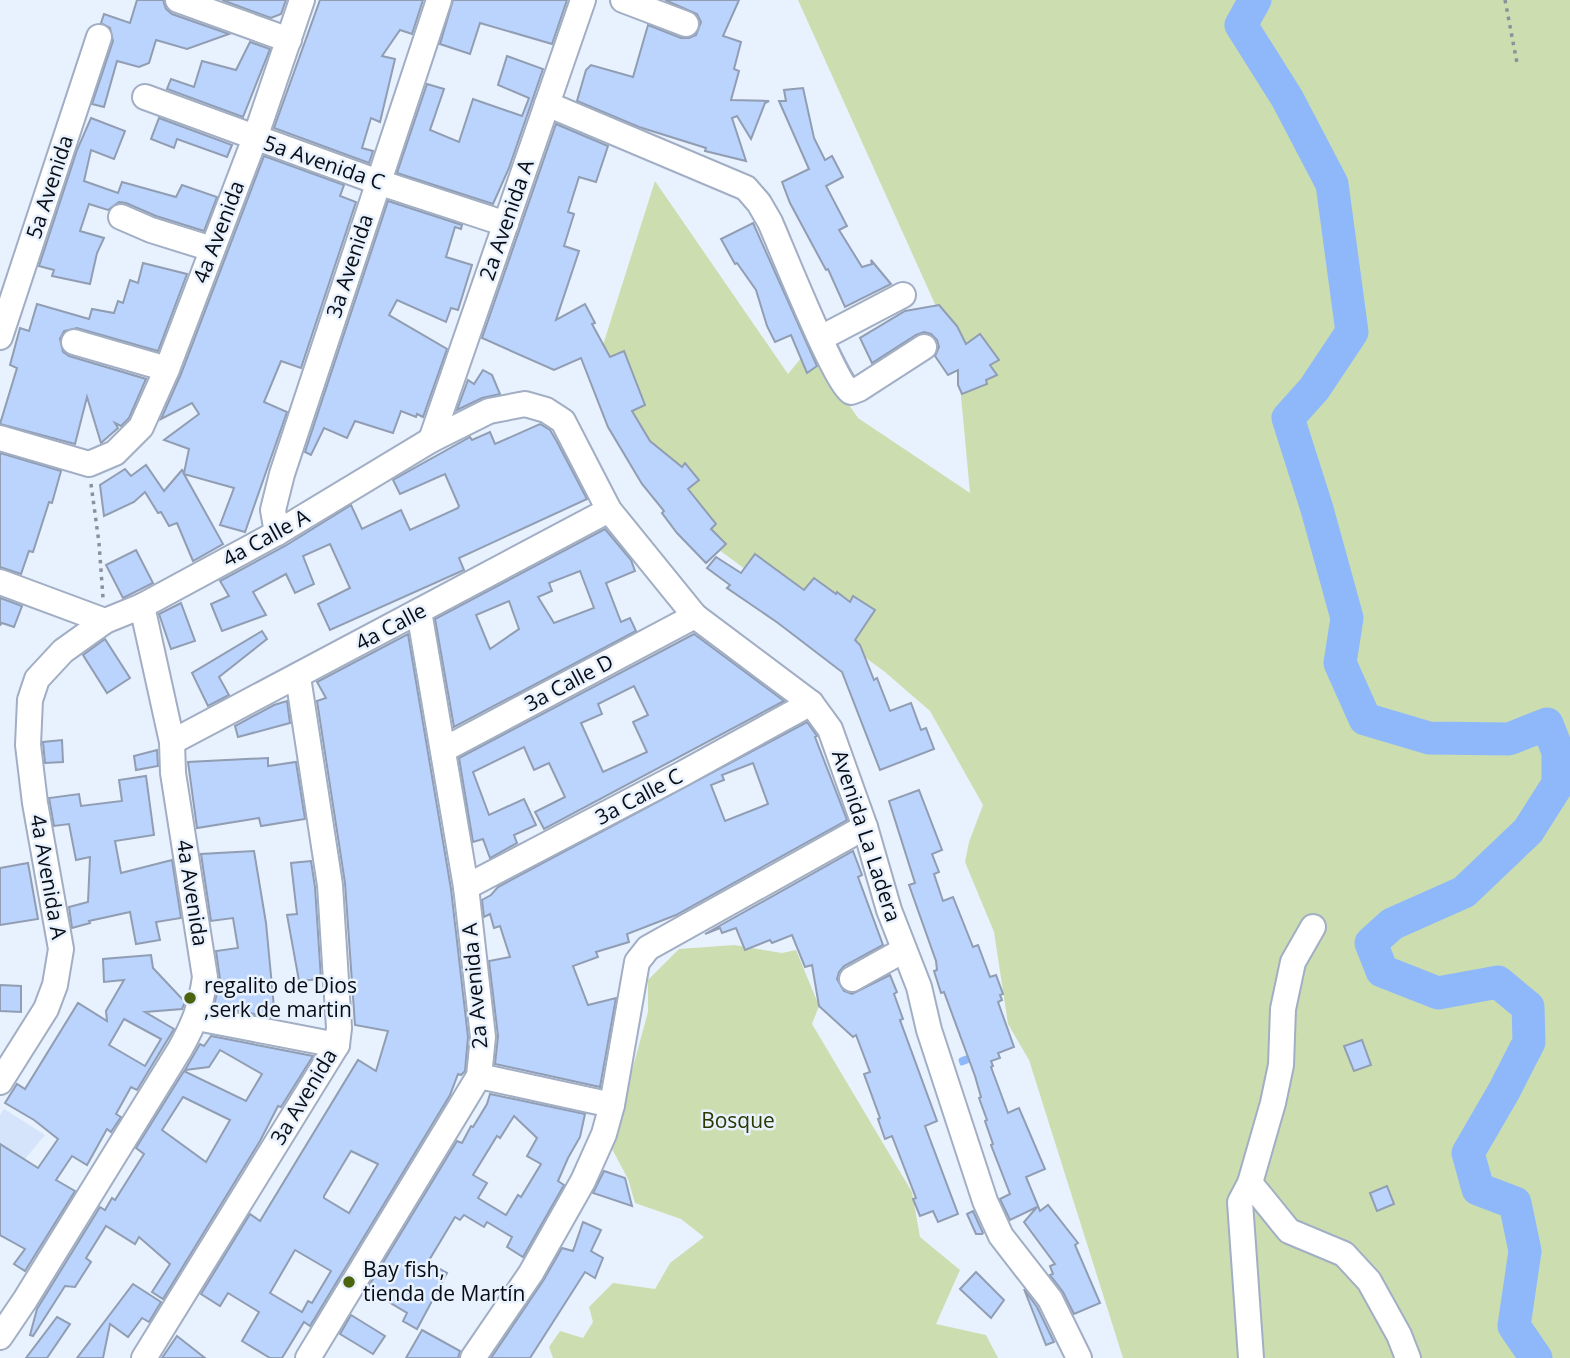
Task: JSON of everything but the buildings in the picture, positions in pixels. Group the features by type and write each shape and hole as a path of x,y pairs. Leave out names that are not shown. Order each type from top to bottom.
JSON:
{"street":[{"path":"178,0 289,40"},
{"name":"4a Avenida","path":"89,464 116,453 141,427 167,369 255,138 302,0"},
{"name":"3a Avenida","path":"277,533 273,510 282,474 439,0"},
{"name":"2a Avenida A","path":"431,440 583,0"},
{"path":"623,0 686,24"},
{"name":"5a Avenida","path":"0,337 99,37"},
{"name":"5a Avenida C","path":"145,97 378,182 506,224"},
{"path":"547,104 746,188 770,222 831,365 846,390 851,392 924,348"},
{"path":"121,217 150,230 212,249"},
{"path":"821,338 903,295"},
{"path":"74,342 167,369"},
{"name":"4a Calle A","path":"30,700 37,679 63,651 105,621 142,606 277,533 431,440 489,411 525,404"},
{"name":"Avenida La Ladera","path":"525,404 546,410 563,421 609,510 695,616 811,703 830,729 865,827 889,910 919,988 929,1030 985,1201 1001,1236 1050,1299 1079,1358"},
{"path":"0,438 89,464"},
{"name":"4a Calle","path":"172,742 609,510"},
{"path":"0,582 105,621"},
{"name":"4a Avenida","path":"0,1337 197,1018 205,977 173,773 172,742 142,606"},
{"name":"2a Avenida A","path":"308,1358 480,1076 483,1037 466,887 419,611"},
{"name":"3a Calle D","path":"443,750 695,616"},
{"name":"3a Avenida","path":"144,1358 337,1045 339,1028 330,885 298,677"},
{"name":"4a Avenida A","path":"0,1082 46,1009 55,985 61,949 35,803 28,745 30,700"},
{"name":"3a Calle C","path":"466,887 811,703"},
{"path":"473,1358 531,1273 583,1181 604,1133 612,1105 637,962 648,948 865,827"},
{"path":"1251,1358 1240,1202 1250,1184 1281,1065 1283,1009 1293,962 1313,927"},
{"path":"852,979 904,950"},
{"path":"197,1018 337,1045"},
{"path":"480,1076 612,1105"},
{"path":"1250,1184 1289,1231 1344,1254 1369,1281 1399,1335 1408,1358"}],"path":[{"path":"1505,0 1517,63"},
{"path":"89,464 105,621"}],"shaded area":[{"path":"4,1109 45,1135 24,1160 0,1145 0,1115"}],"green space":[{"path":"798,0 1570,0 1570,1358 1123,1358 1029,1060 1008,1024 994,932 965,862 969,842 983,805 930,711 885,672 711,544 596,367 655,181 788,374 810,347 858,418 970,493 957,353"},
{"name":"Bosque","path":"734,945 782,953 796,950 819,1006 812,1024 912,1192 920,1237 960,1270 936,1324 986,1335 998,1358 553,1358 549,1347 560,1331 583,1338 593,1322 589,1307 613,1283 655,1289 670,1263 704,1237 681,1219 635,1203 628,1179 611,1147 648,1012 648,980 679,949"}],"waterway":[{"path":"1255,0 1241,25 1287,98 1332,184 1352,332 1314,389 1288,418 1347,618 1340,663 1365,719 1429,738 1509,739 1547,724 1558,752 1558,784 1528,831 1464,892 1392,924 1371,943 1382,971 1438,993 1498,982 1528,1007 1529,1042 1468,1153 1478,1189 1515,1203 1525,1251 1514,1326 1536,1358"},
{"path":"966,1058 967,1061 962,1063 961,1060 966,1058"}],"place":[{"name":"regalito de Dios ,serk de martin","path":"190,998"},
{"name":"Bay fish, tienda de Martín","path":"349,1282"}]}
